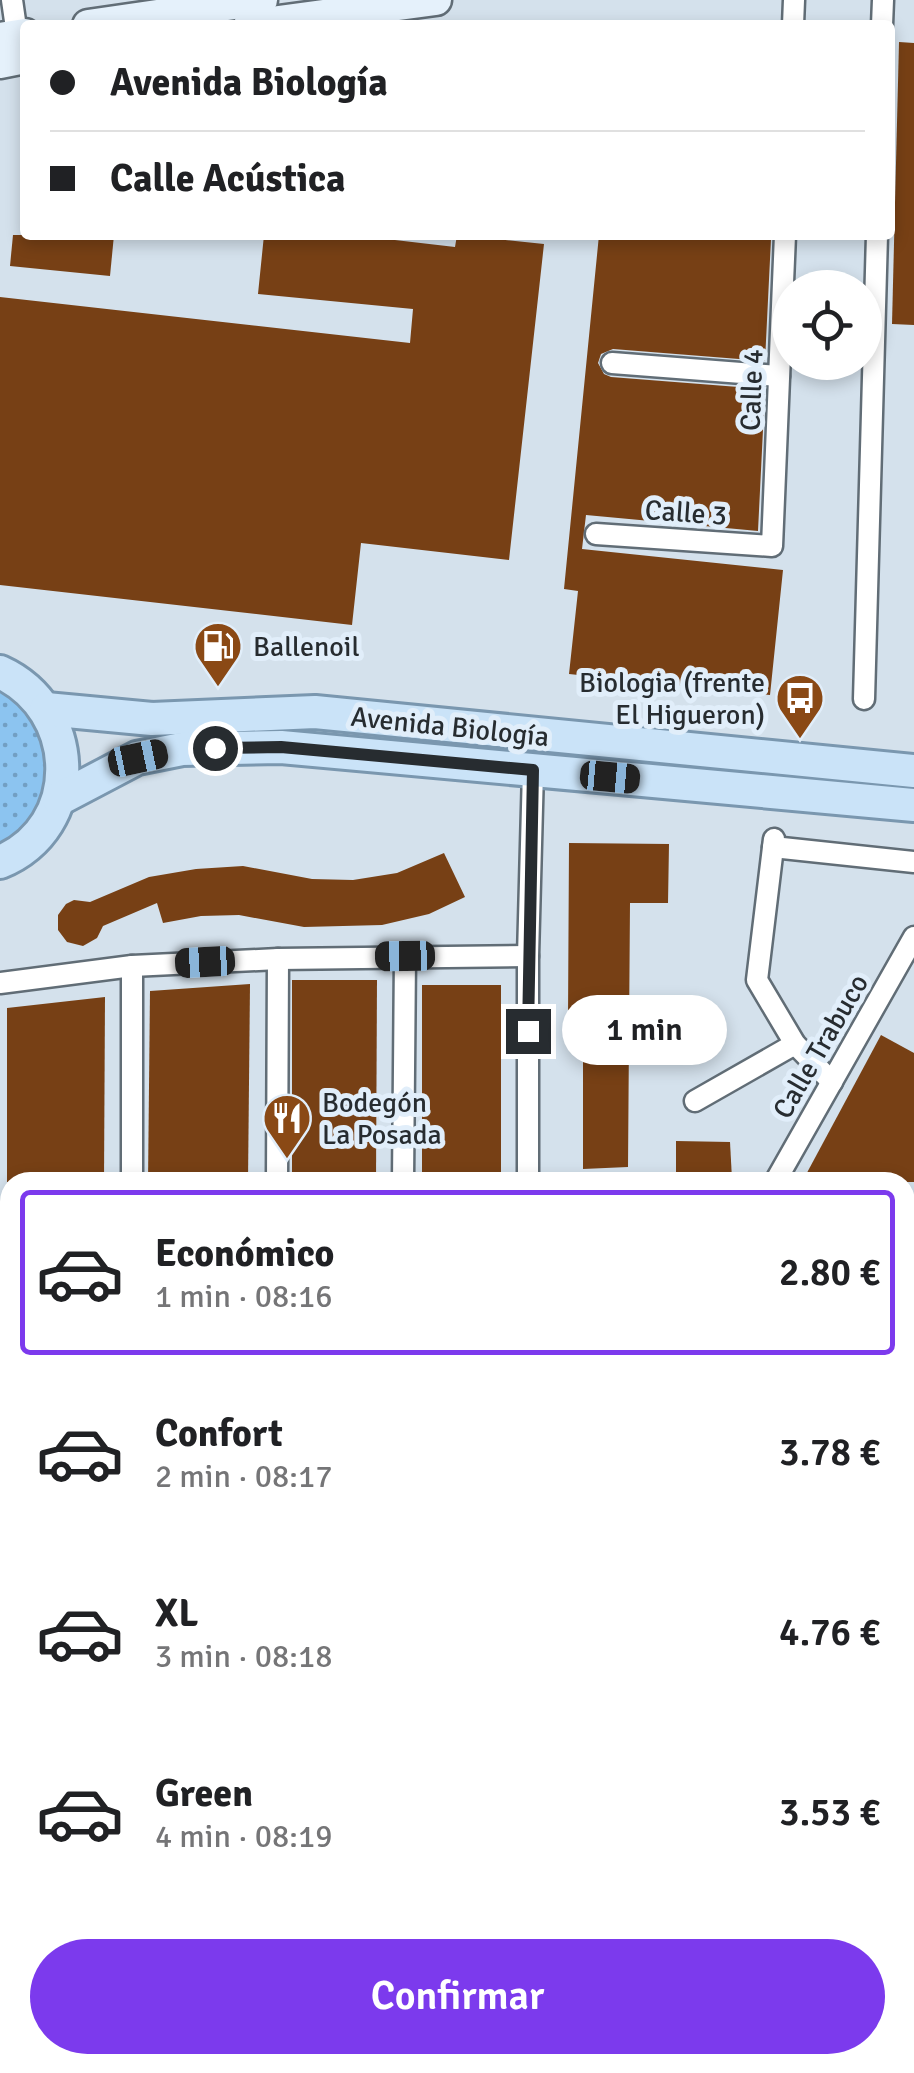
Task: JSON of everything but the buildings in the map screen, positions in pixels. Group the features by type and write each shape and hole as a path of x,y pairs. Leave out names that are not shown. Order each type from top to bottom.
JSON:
{"main road":[{"path":"123,20 262,0"},
{"path":"286,20 436,0"},
{"path":"0,63 17,41"},
{"path":"0,672 20,683 46,709 63,752 59,799 38,835 2,863"},
{"name":"Avenida Biología","path":"46,709 152,719 315,712 909,768"},
{"name":"Avenida Biología","path":"59,799 138,758 182,749 281,747 914,805"}],"street":[{"path":"12,0 17,41"},
{"name":"Calle 4","path":"784,270 785,240"},
{"path":"864,699 877,240"},
{"path":"612,363 772,375"},
{"name":"Calle 4","path":"772,546 779,380"},
{"name":"Calle 3","path":"596,534 772,546"},
{"path":"528,1172 533,770"},
{"path":"832,1082 795,1044 757,980 774,843 914,862"},
{"name":"Calle Trabuco","path":"780,1172 914,937"},
{"path":"403,1172 405,956"},
{"path":"0,983 132,966 278,958 528,956"},
{"path":"277,1172 278,958"},
{"path":"132,966 132,1172"},
{"path":"695,1102 795,1044"}],"shaded area":[{"path":"0,672 20,683 62,784 0,862"}],"place":[{"name":"Ballenoil","path":"218,688"},
{"name":"Biologia (frente El Higueron)","path":"800,740"},
{"name":"Bodegón La Posada","path":"287,1160"}],"route":[{"path":"215,748 281,747 533,770 528,1031"}]}
